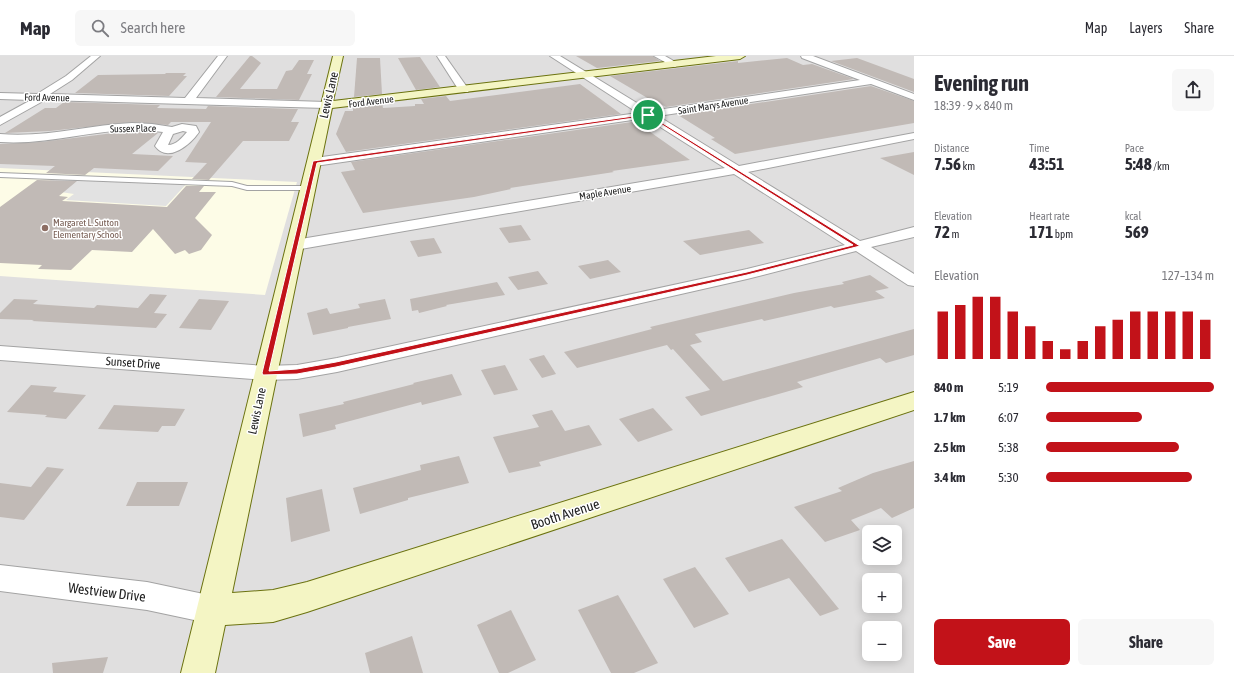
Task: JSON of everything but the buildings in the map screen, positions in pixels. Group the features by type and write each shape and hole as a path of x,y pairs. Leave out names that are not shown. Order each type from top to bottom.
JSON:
{"street":[{"path":"0,122 69,78 96,56"},
{"path":"189,100 223,56"},
{"name":"Lewis Lane","path":"198,673 338,56"},
{"path":"441,56 464,90"},
{"path":"554,56 914,281"},
{"path":"658,56 675,64"},
{"name":"Ford Avenue","path":"0,96 189,100 326,105 587,76 740,56"},
{"path":"805,56 914,97"},
{"name":"Saint Marys Avenue","path":"315,162 873,82"},
{"path":"0,115 38,97"},
{"name":"Sussex Place","path":"0,138 21,139 59,136 93,130 142,126 172,130"},
{"name":"Maple Avenue","path":"296,245 737,170 914,136"},
{"name":"Sunset Drive","path":"0,353 265,373 297,372 336,365 740,275 914,232"},
{"name":"Booth Avenue","path":"213,610 273,606 307,597 914,401"},
{"name":"Westview Drive","path":"0,578 147,596 213,610"}],"lane":[{"path":"0,175 224,184 247,188 309,188"}],"shaded area":[{"path":"0,56 914,56 914,673 0,673"},
{"path":"0,168 297,182 265,295 0,276"},
{"path":"58,175 189,181 166,206 66,200 74,194 54,191 42,186"}],"place":[{"name":"Margaret L. Sutton Elementary School","path":"45,228"}],"route":[{"path":"648,115 858,246 747,274 336,365 297,372 265,373 315,162 648,115"}]}
